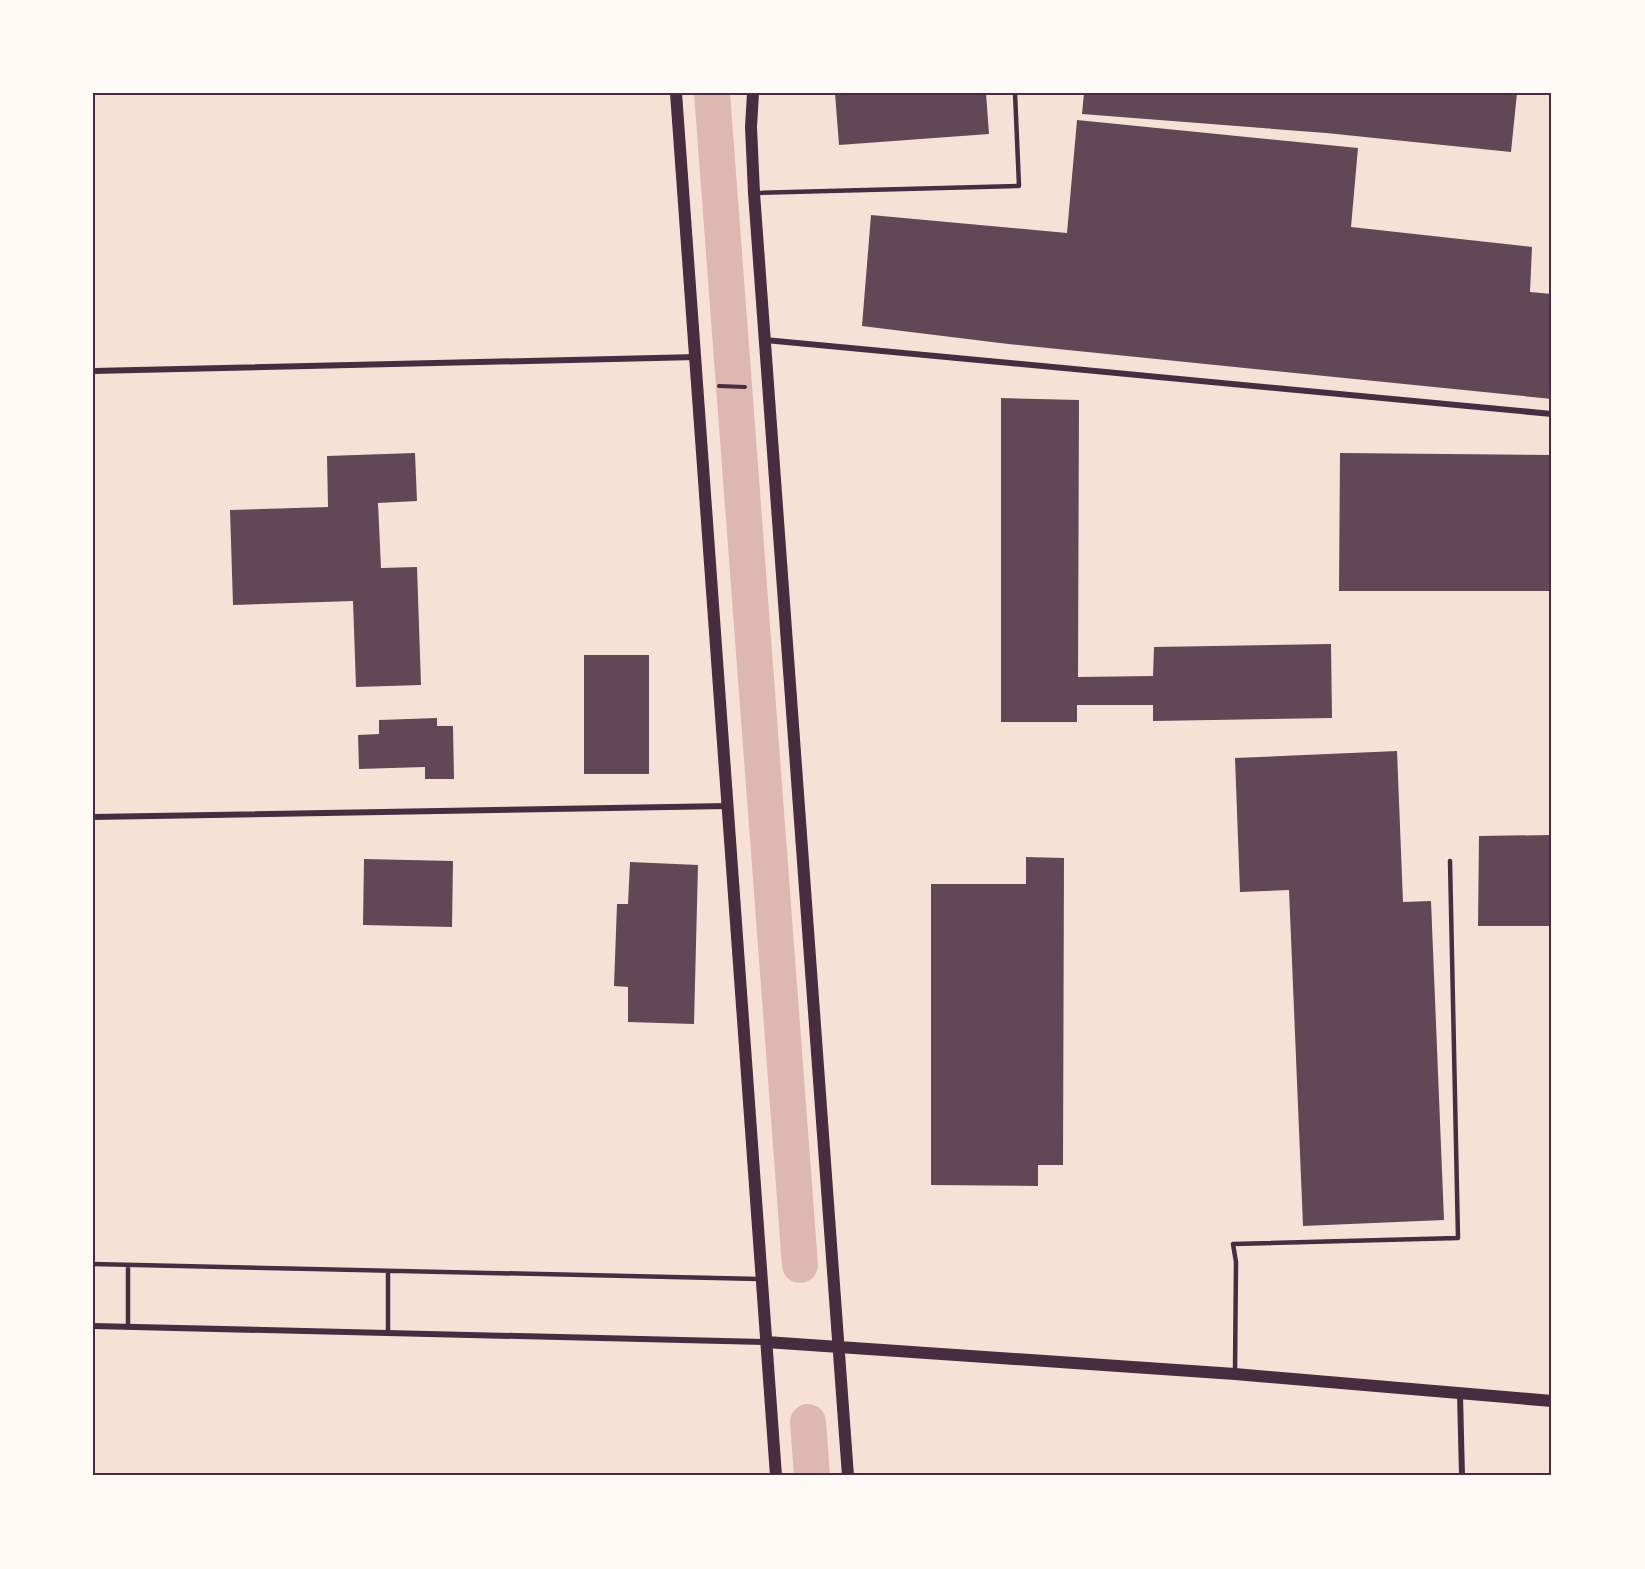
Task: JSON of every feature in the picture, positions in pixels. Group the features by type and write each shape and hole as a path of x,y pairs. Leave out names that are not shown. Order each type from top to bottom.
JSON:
{"main road":[{"path":"676,93 697,357 776,1476"},
{"path":"753,93 751,127 754,193 848,1476"},
{"path":"766,1342 1235,1374 1552,1401"}],"street":[{"path":"765,339 1552,414"},
{"path":"93,371 697,357"},
{"path":"93,817 729,806"},
{"path":"93,1326 766,1342"},
{"path":"1460,1393 1462,1476"}],"lane":[{"path":"754,193 1019,186 1015,93"},
{"path":"1235,1374 1236,1262 1233,1244 1458,1238 1450,861"},
{"path":"93,1264 762,1279"},
{"path":"128,1265 128,1327"},
{"path":"388,1271 388,1334"}],"path":[{"path":"712,387 750,387"}],"building":[{"path":"835,93 986,93 989,134 839,145"},
{"path":"1084,93 1517,93 1511,152 1326,133 1082,114"},
{"path":"1077,120 1358,148 1351,227 1532,247 1530,292 1552,294 1552,399 1008,344 862,326 871,215 1067,233"},
{"path":"1001,398 1079,400 1078,677 1153,676 1154,647 1331,644 1332,718 1153,721 1153,705 1077,705 1077,722 1001,722"},
{"path":"415,453 417,501 378,503 381,568 417,567 421,685 356,687 353,601 233,605 230,510 328,507 327,456"},
{"path":"1340,453 1552,455 1552,591 1339,591"},
{"path":"584,655 649,655 649,774 584,774"},
{"path":"437,718 437,726 453,726 454,779 425,779 425,767 359,769 358,735 379,734 379,720"},
{"path":"1397,751 1403,902 1431,901 1444,1220 1303,1226 1289,890 1240,892 1235,758"},
{"path":"1552,835 1552,913 1549,926 1478,926 1479,836"},
{"path":"1026,857 1064,858 1063,1165 1038,1165 1038,1186 931,1185 931,884 1026,884"},
{"path":"364,859 453,861 452,927 363,925"},
{"path":"630,862 698,865 694,1024 628,1022 628,987 614,986 617,904 628,904"}],"waterway":[{"path":"712,93 800,1265"},
{"path":"808,1422 812,1476"}]}
